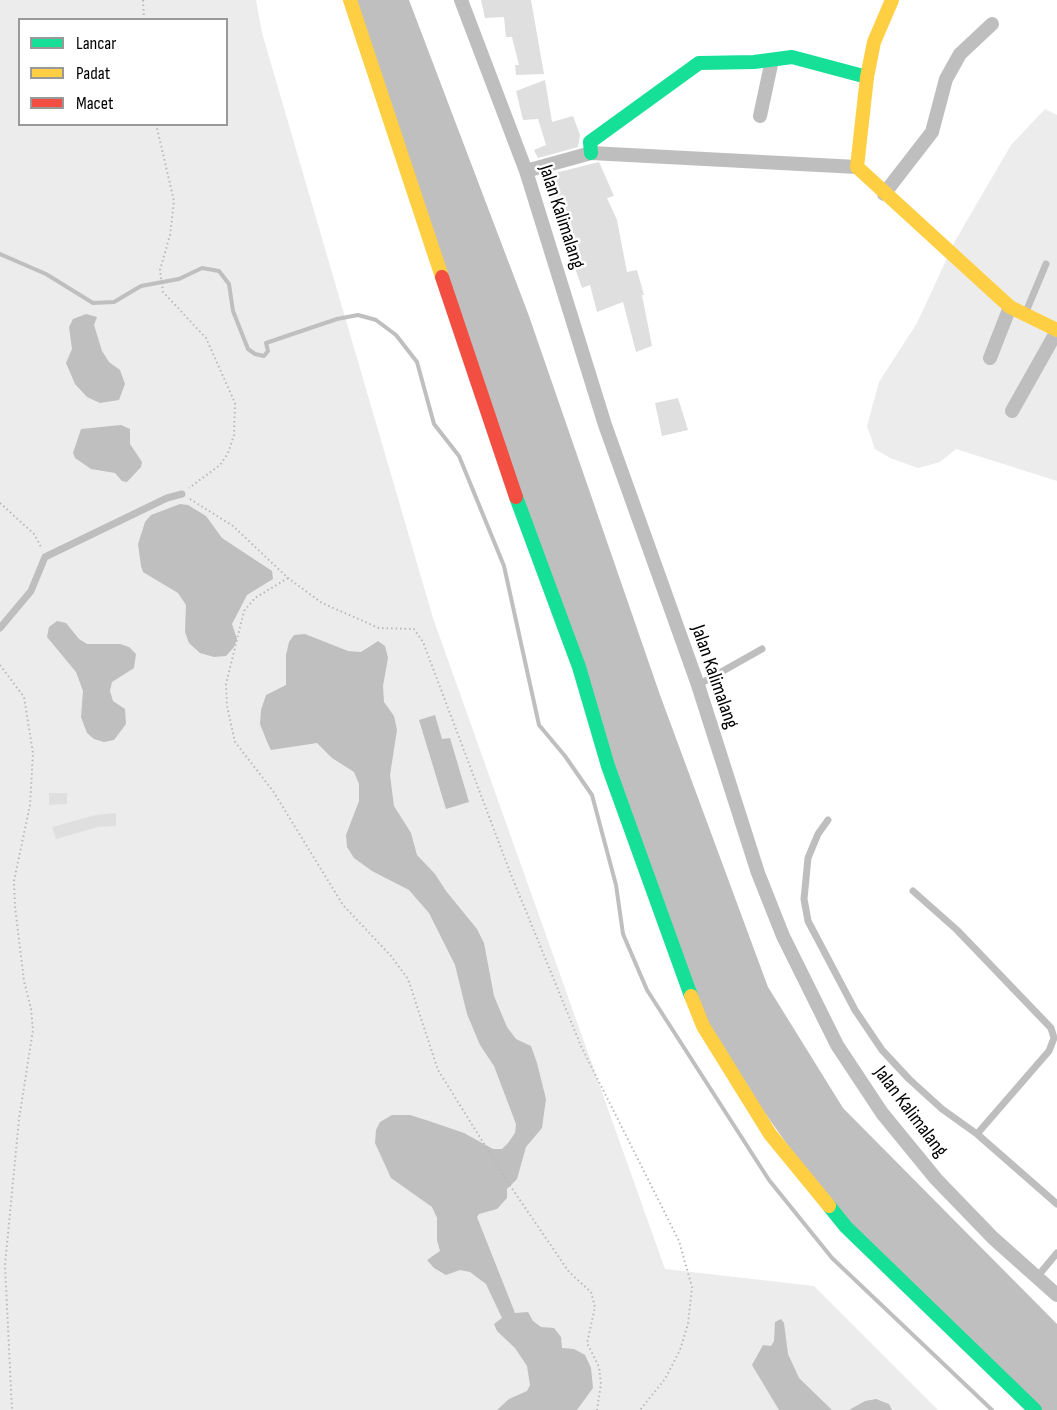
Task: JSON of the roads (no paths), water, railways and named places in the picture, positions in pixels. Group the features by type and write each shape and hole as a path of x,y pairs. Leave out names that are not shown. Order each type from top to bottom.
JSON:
{"street":[{"path":"350,0 496,441 579,667 608,766 672,950 703,1026 770,1134 846,1227 1035,1410"},
{"name":"Jalan Kalimalang","path":"461,0 526,171 605,425 698,685 763,884 796,964 837,1045 882,1113 936,1179 993,1238 1057,1295"},
{"path":"856,167 867,77 874,42 892,0"},
{"path":"884,194 932,132 946,79 960,54 992,24"},
{"path":"591,153 591,142 699,63 792,57 867,77"},
{"path":"760,116 772,60"},
{"path":"526,171 591,153 856,167 1010,307 1057,331 1012,411"},
{"path":"990,358 1010,307"}],"lane":[{"path":"1024,316 1046,264"},
{"path":"0,628 31,591 45,557 167,498 182,494"},
{"path":"698,685 762,649"},
{"path":"828,820 818,834 808,858 804,899 808,921 855,1010 882,1050 942,1108 977,1134 1057,1204"},
{"path":"913,891 957,930 1051,1028 1054,1038 1049,1051 977,1134"},
{"path":"1036,1277 1057,1253"}],"waterway":[{"path":"0,254 46,274 93,303 114,302 141,286 179,279 202,268 219,271 229,284 233,311 248,349 264,356 268,351 266,343 337,319 358,315 376,320 396,335 417,362 434,424 459,456 504,566 539,725 565,756 592,795 616,885 623,934 647,990 769,1180 832,1258 992,1410"}]}
